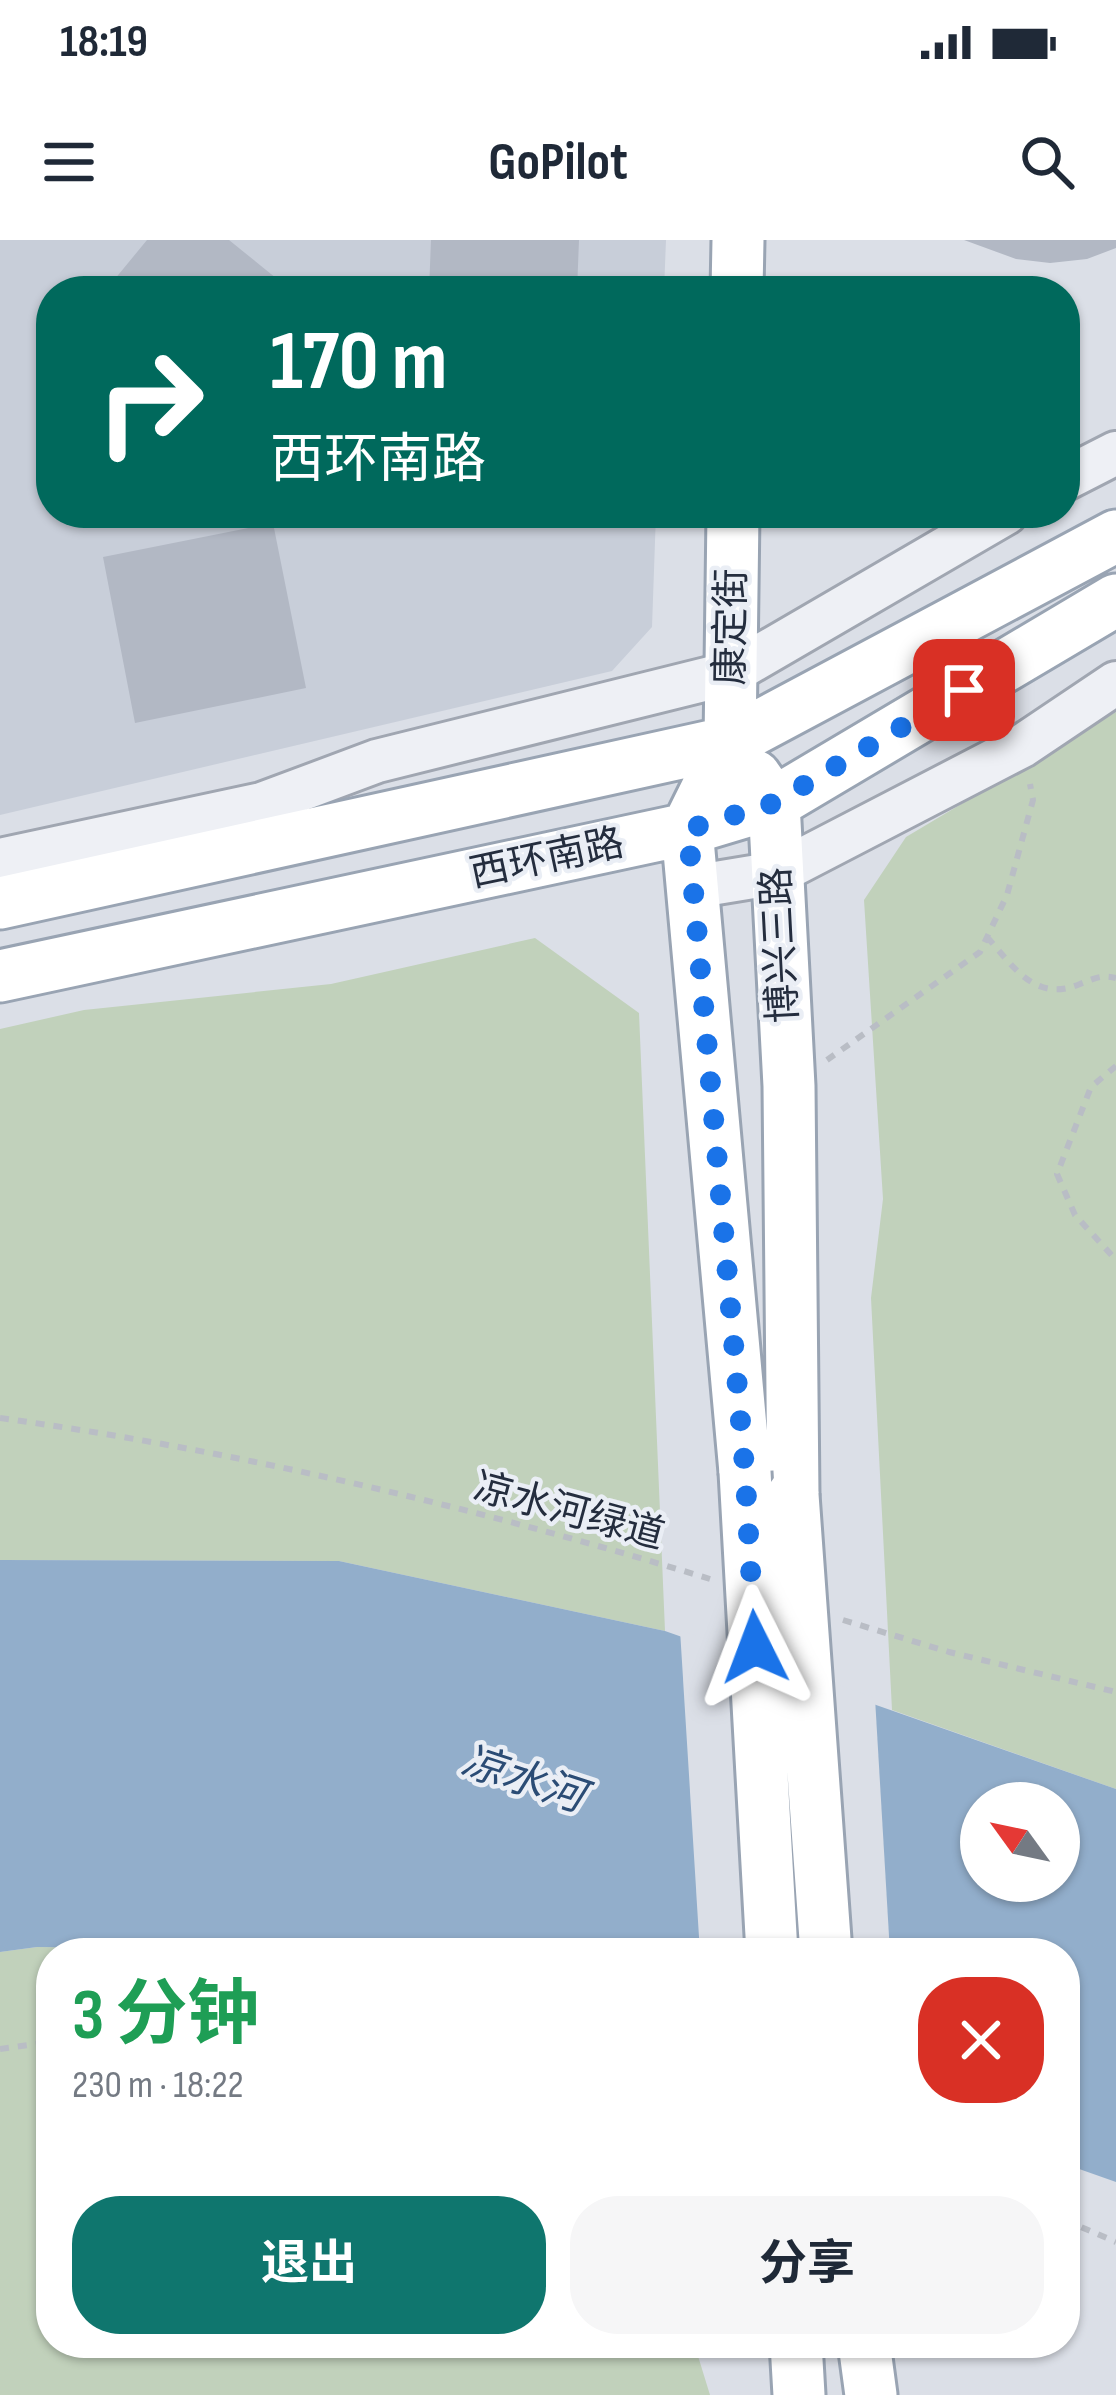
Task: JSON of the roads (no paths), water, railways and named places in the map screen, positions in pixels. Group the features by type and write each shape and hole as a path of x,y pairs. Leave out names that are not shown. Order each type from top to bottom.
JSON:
{"main road":[{"path":"737,276 738,240"},
{"name":"康定街","path":"730,742 734,528"},
{"name":"西环南路","path":"0,903 730,742 1116,536"},
{"name":"西环南路","path":"0,976 688,829 774,803 1116,600"},
{"path":"730,742 774,803"},
{"name":"博兴三路","path":"730,742 688,829 745,1472 771,1938"},
{"name":"博兴三路","path":"774,803 789,1086 793,1495 825,1938"},
{"path":"797,2358 799,2395"},
{"path":"866,2358 871,2395"}],"street":[{"path":"1080,471 1116,453"},
{"path":"0,860 262,804 377,761 731,673 980,528"},
{"path":"692,887 777,873 1022,746 1116,683"}],"water":[{"name":"凉水河","path":"0,1560 339,1561 665,1631 1116,1789 1116,2182 1080,2169 1080,1938 36,1938 36,1947 0,1952"}]}
